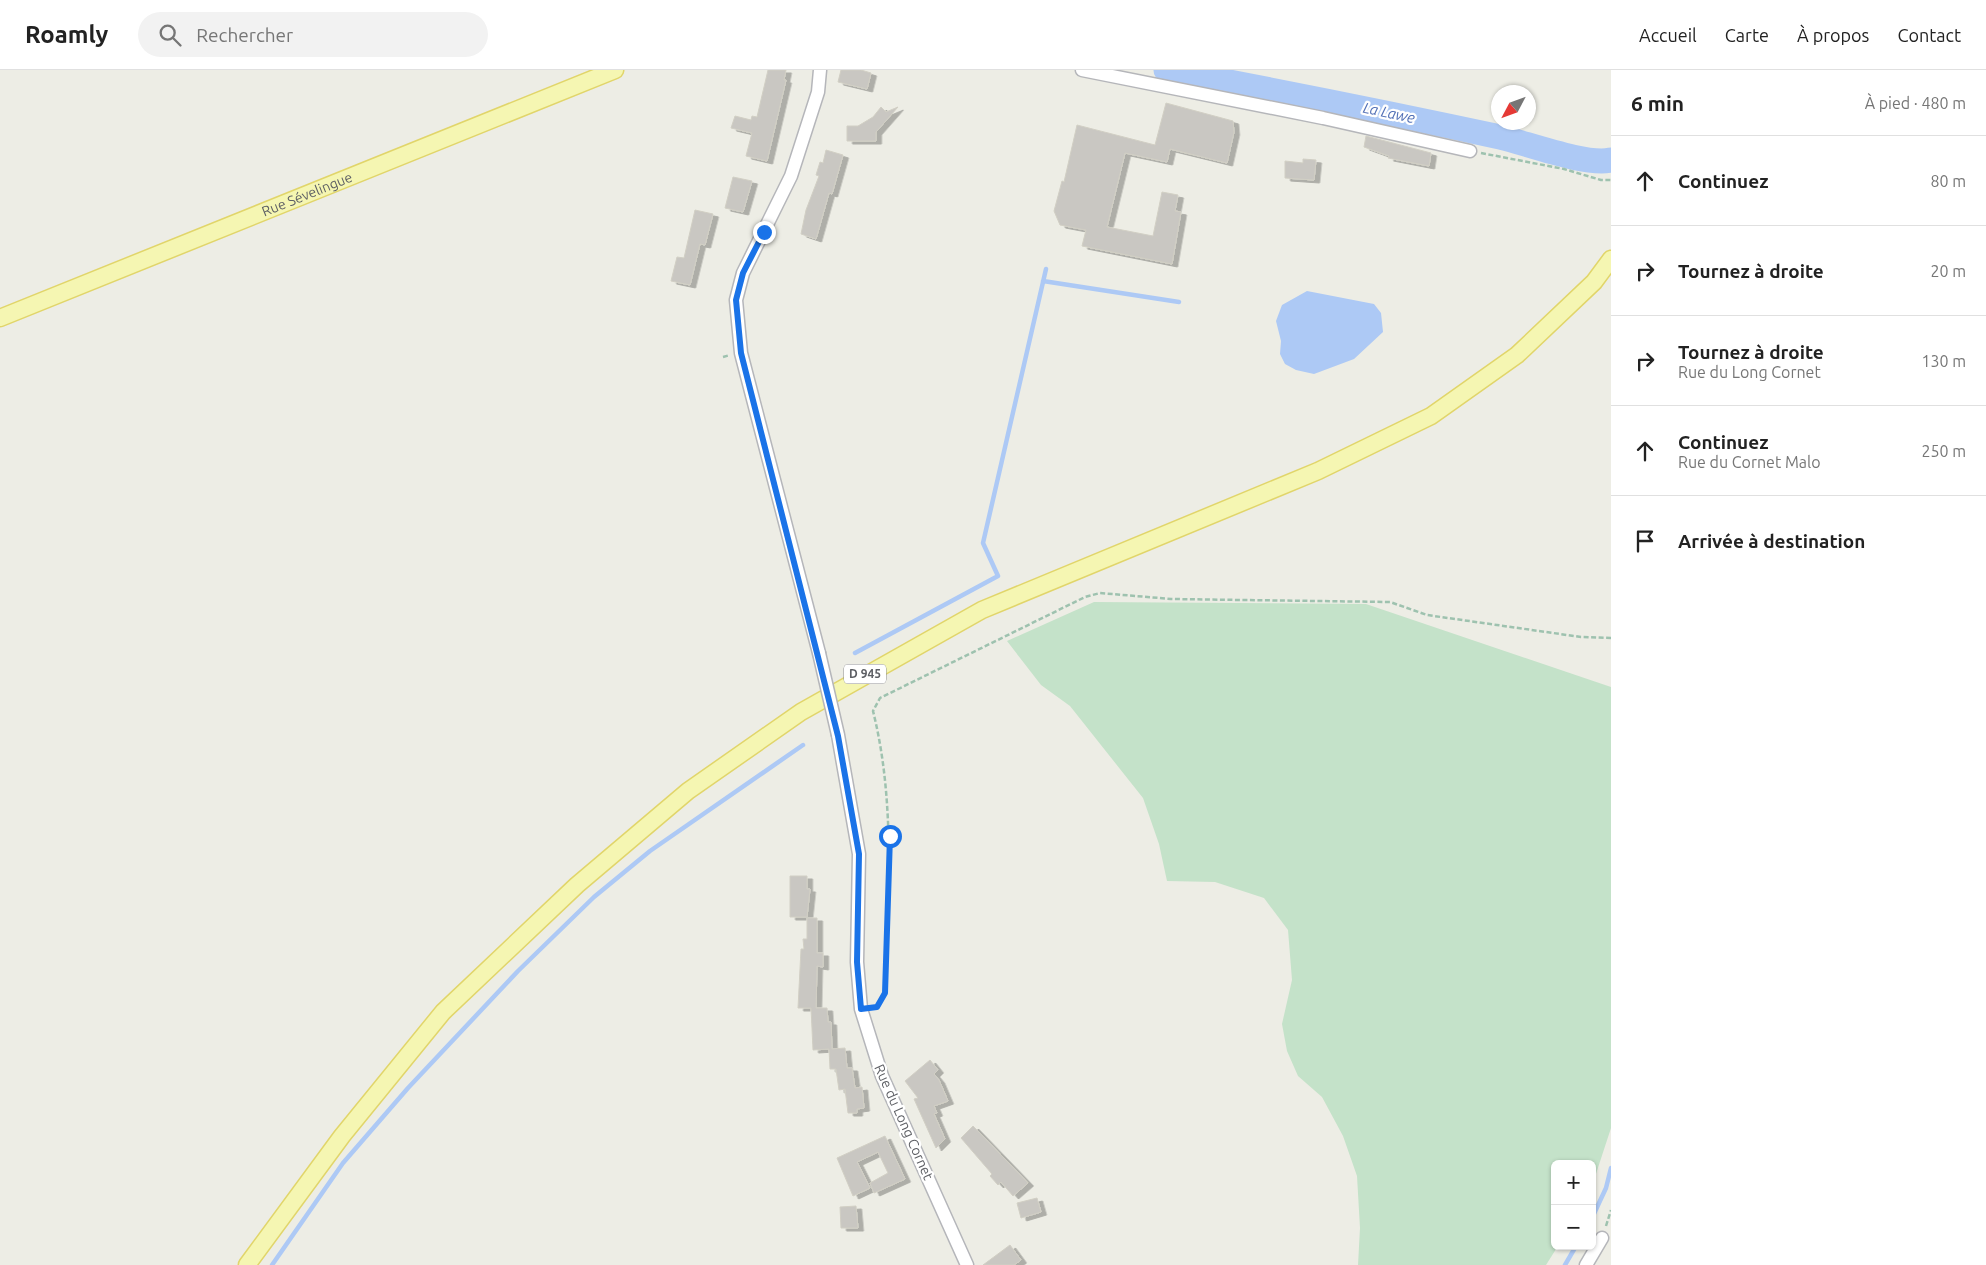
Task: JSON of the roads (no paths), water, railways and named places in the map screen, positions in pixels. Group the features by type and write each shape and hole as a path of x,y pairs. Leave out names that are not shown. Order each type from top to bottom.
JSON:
{"main road":[{"name":"Rue Sévelingue","path":"0,318 615,70"},
{"name":"D 945","path":"246,1265 342,1136 443,1012 577,885 688,791 801,712 888,661 982,610 1318,471 1431,416 1517,355 1594,282 1611,259"}],"street":[{"name":"Rue du Long Cornet","path":"820,70 818,92 791,176 743,273 736,300 741,353 819,654 838,736 859,854 857,962 861,1009 882,1076 967,1265"},
{"path":"1082,70 1323,118 1470,151"},
{"path":"1586,1265 1602,1238"}],"water":[{"path":"1307,291 1374,304 1381,313 1383,332 1354,359 1314,374 1296,370 1285,364 1280,354 1281,341 1276,321 1282,305"}],"waterway":[{"name":"La Lawe","path":"1166,70 1500,137 1572,157 1587,160 1611,160"},
{"path":"855,653 998,576 983,543 1046,269"},
{"path":"1043,281 1179,302"},
{"path":"272,1265 343,1163 408,1088 518,971 594,897 650,851 803,745"},
{"path":"1596,1209 1606,1188 1611,1168"},
{"path":"1565,1265 1574,1250"}]}
